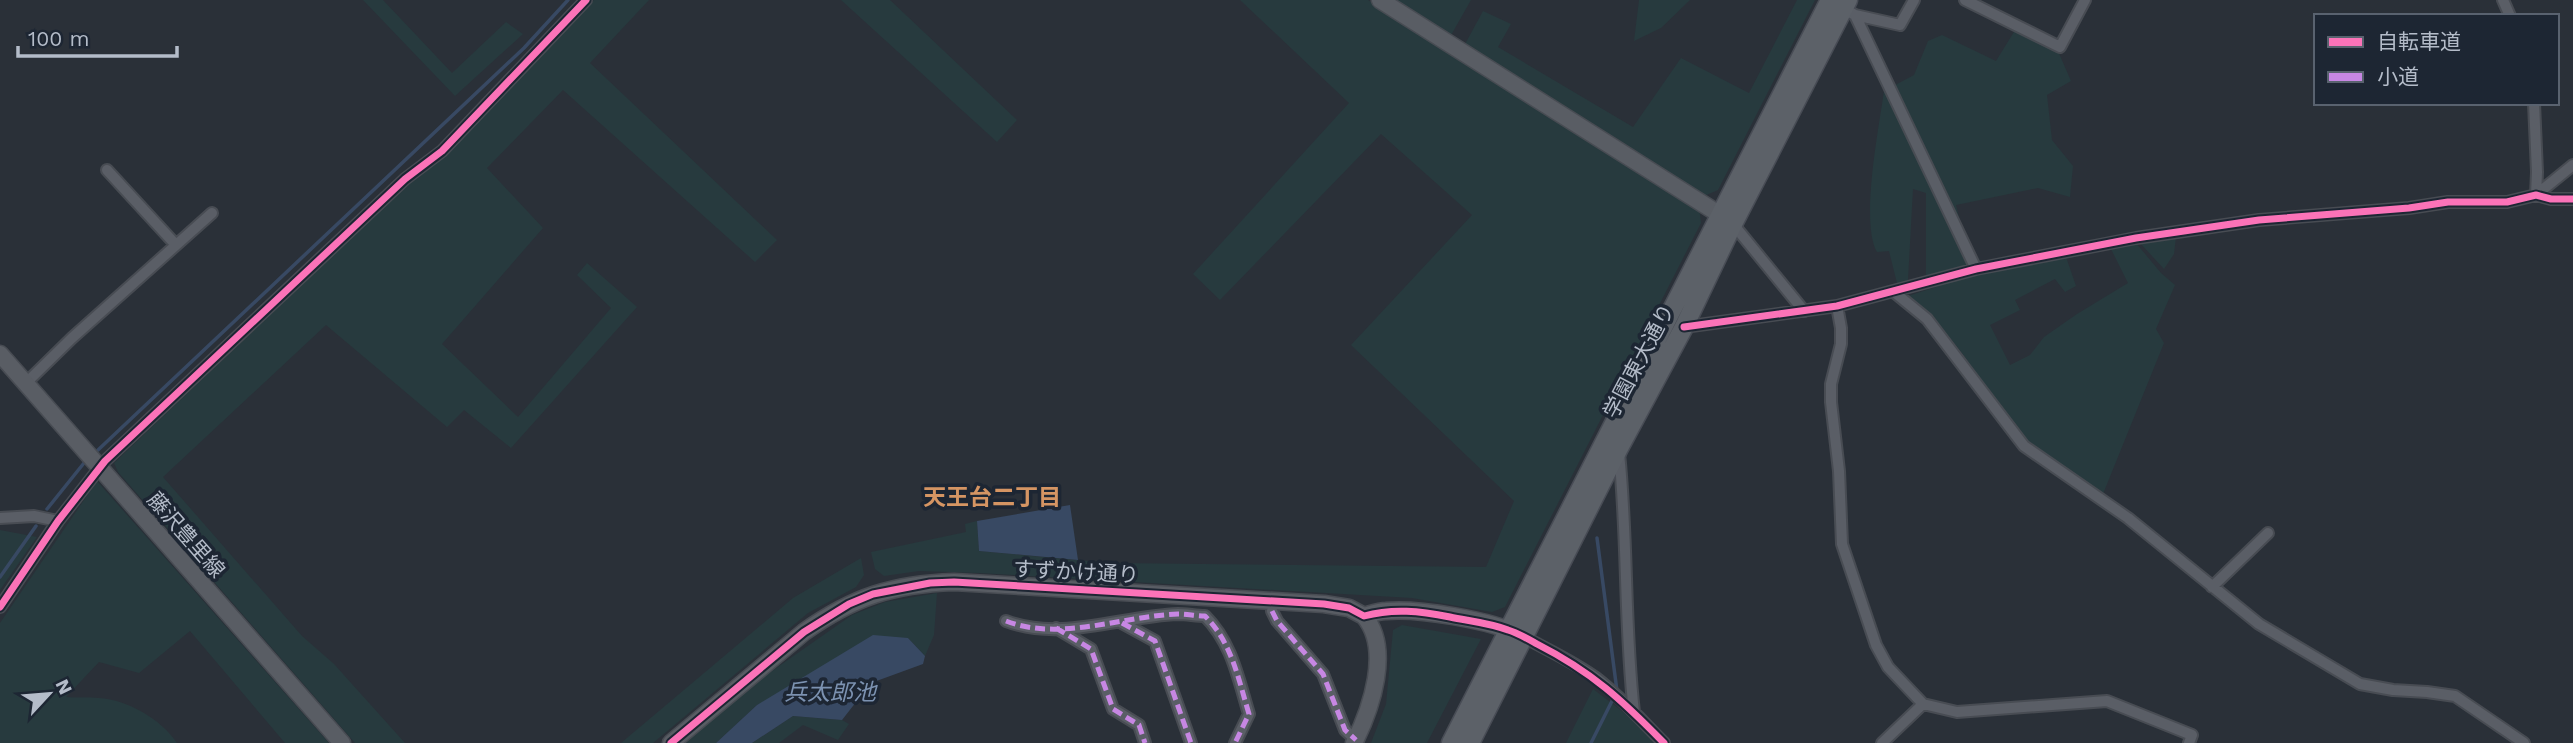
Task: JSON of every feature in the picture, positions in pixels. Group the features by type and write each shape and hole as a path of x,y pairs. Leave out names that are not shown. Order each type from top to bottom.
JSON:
{"main road":[{"name":"学園東大通り","path":"1469,743 1516,634 1727,219 1844,6"},
{"name":"学園東大通り","path":"1451,743 1516,634 1684,327 1727,219"}],"street":[{"path":"0,607 58,521 100,467 405,179 442,151 586,0"},
{"path":"1380,0 1727,219 1804,311"},
{"path":"1844,6 1900,25 1914,0"},
{"path":"1965,0 2060,47 2085,0"},
{"path":"1844,6 1976,270"},
{"path":"2534,105 2536,195"},
{"path":"2536,195 2573,165"},
{"path":"107,170 176,245"},
{"path":"1684,327 1837,306 1976,270 2136,238 2259,220 2409,208 2448,202 2507,202 2536,195 2573,199"},
{"path":"26,383 72,338 212,213"},
{"path":"1894,292 1927,319 2024,446 2128,518 2259,624 2360,684 2455,696 2524,743"},
{"path":"1837,306 1841,328 1840,344 1831,384 1831,401 1839,471 1842,544 1877,645 1888,667 1923,704 1957,712 2107,701 2192,734 2189,743"},
{"name":"藤沢豊里線","path":"0,354 342,743"},
{"path":"1619,448 1624,500 1629,668 1634,712"},
{"path":"0,518 34,516 58,521"},
{"path":"2212,587 2268,533"},
{"name":"すずかけ通り","path":"671,743 827,615 856,600 891,589 930,583 1324,604 1349,608 1364,616 1383,611 1405,610 1516,634"},
{"path":"1272,611 1277,621 1322,674 1345,730 1355,741 1373,694 1378,651 1373,631 1364,616"},
{"path":"1006,621 1025,629 1122,623 1177,614 1205,616 1220,631 1227,646 1250,714 1235,743"},
{"path":"1122,623 1155,641 1191,743"},
{"path":"1056,628 1091,649 1113,709 1139,725 1145,743"},
{"path":"1516,634 1567,659 1595,678 1664,743"},
{"path":"1882,743 1923,704"}],"green space":[{"path":"363,0 383,0 452,73 506,22 523,34 455,96"},
{"path":"594,0 649,0 590,63 777,240 755,262 563,90 487,168 543,228 442,344 518,417 611,308 577,275 587,263 637,307 511,448 464,410 447,427 326,325 163,477 302,636 334,664 405,743 355,743 118,472 114,463 409,183 451,149"},
{"path":"841,0 890,0 1017,120 997,142"},
{"path":"1240,0 1368,0 1699,207 1701,223 1505,607 1492,612 1412,598 979,573 919,571 884,576 875,569 871,552 966,532 965,524 977,521 979,551 1110,563 1486,567 1514,501 1351,345 1472,215 1381,134 1220,300 1193,274 1349,103"},
{"path":"1392,0 1471,0 1450,37"},
{"path":"1639,0 1690,0 1661,28 1634,41"},
{"path":"1797,0 1815,0 1718,190 1704,196 1464,46 1483,11 1511,24 1498,47 1633,127 1681,58 1749,93"},
{"path":"2017,27 2058,51 2071,81 2047,95 2052,140 2073,166 2070,197 2038,188 1956,205 1970,266 1926,276 1926,193 1913,189 1908,280 1897,283 1889,251 1877,252 1870,220 1872,174 1884,91 1914,75 1928,41 1942,35 1996,61"},
{"path":"2176,237 2174,254 2164,269 2140,243"},
{"path":"2136,243 2175,285 2156,329 2164,343 2103,494 2051,460 2024,437 1957,347 1927,314 1909,301 1908,296 1979,273 2066,257 2076,286 2065,292 2055,279 2015,300 2020,310 1990,325 2010,365 2030,355 2044,337 2077,314 2128,283 2111,249"},
{"path":"97,481 329,743 285,743 190,631 139,673 99,662 66,697 121,702 153,719 177,743 0,743 0,623"},
{"path":"0,530 37,537 0,590"},
{"path":"861,558 864,575 856,587 808,613 653,743 621,743 793,598"},
{"path":"937,593 934,635 925,656 908,638 757,705 716,743 685,743 752,685 852,615 885,602"},
{"path":"1402,625 1481,639 1427,743 1371,743 1386,704 1393,630"},
{"path":"1593,689 1635,721 1657,743 1566,743"},
{"path":"793,716 842,720 849,724 838,740 803,725 779,743 752,743"}],"water":[{"path":"1070,505 1078,560 979,551 977,521"},
{"name":"兵太郎池","path":"873,635 908,638 925,656 923,664 871,683 842,720 793,716 752,743 716,743 757,705"}],"waterway":[{"path":"98,450 524,48 568,0"},
{"path":"47,509 84,463"},
{"path":"0,577 36,526"},
{"path":"1591,743 1617,691 1597,538"}],"marked path":[{"path":"1272,611 1277,621 1323,674 1345,730 1356,740"},
{"path":"1006,621 1027,627 1069,629 1157,616 1205,616 1228,649 1249,714 1235,743"},
{"path":"1122,623 1155,641 1191,743"},
{"path":"1056,628 1091,649 1113,709 1139,725 1145,743"}],"cycle path":[{"path":"0,607 58,521 105,461 405,179 442,151 586,0"},
{"path":"1684,327 1837,306 1976,269 2136,238 2259,220 2409,208 2448,202 2507,202 2536,195 2551,199 2573,199"},
{"path":"671,743 804,632 849,604 873,594 930,583 954,582 1324,604 1349,608 1364,616 1407,611 1487,624 1519,634 1574,665 1620,700 1664,743"}],"district":[{"name":"天王台二丁目","path":"992,497"}]}
